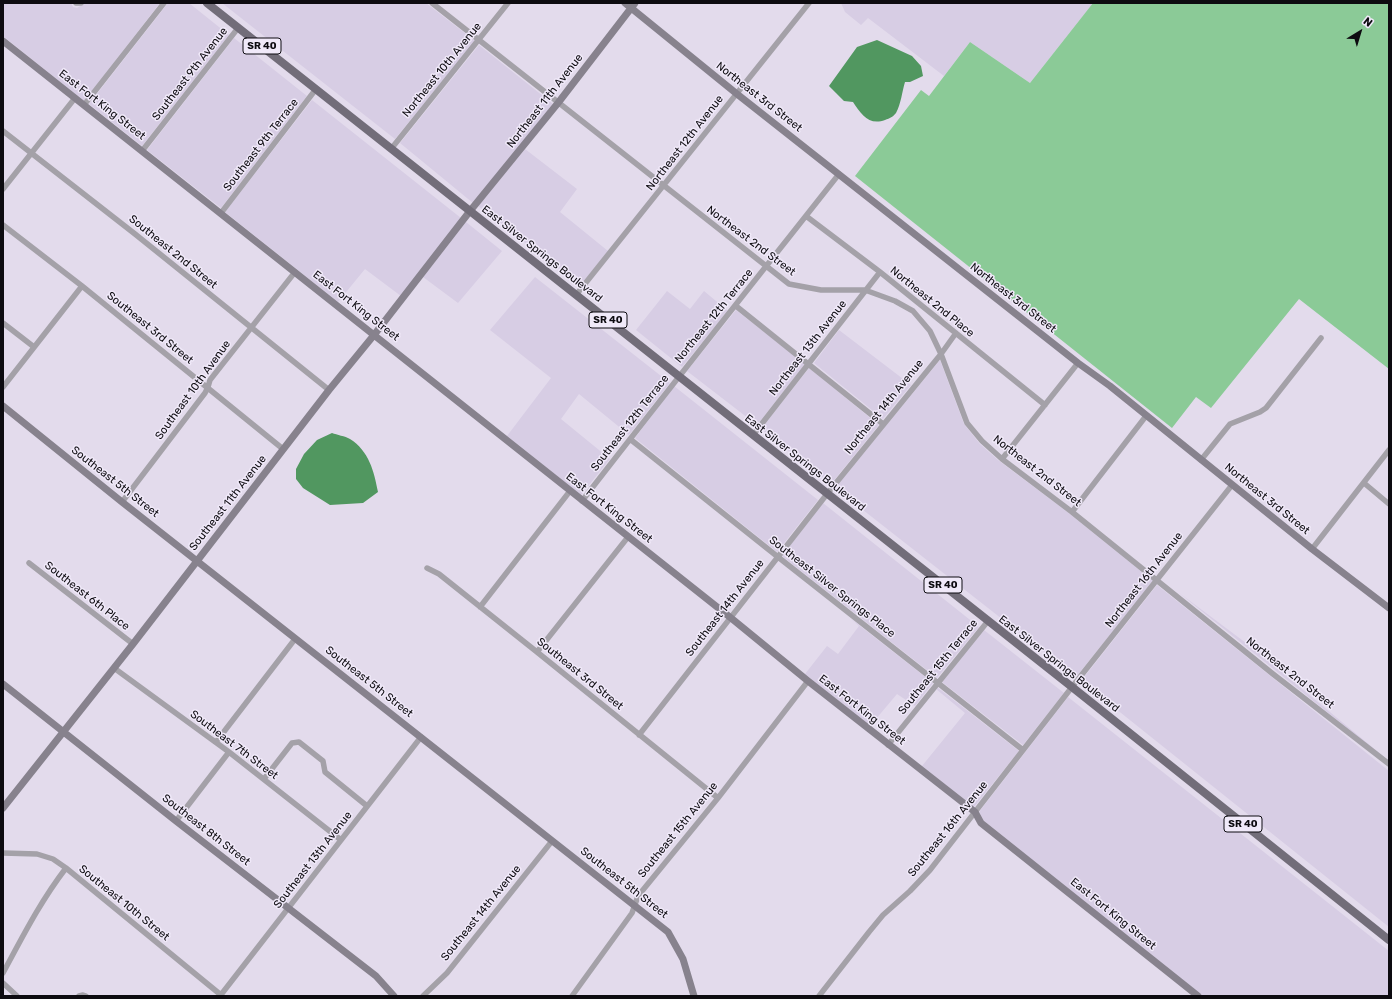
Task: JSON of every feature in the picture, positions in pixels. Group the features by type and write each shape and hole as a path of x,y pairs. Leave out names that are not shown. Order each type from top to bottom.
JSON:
{"main road":[{"name":"East Silver Springs Boulevard","path":"207,3 1072,687 1389,940"}],"street":[{"path":"76,3 81,3"},
{"path":"84,105 164,3"},
{"name":"Northeast 2nd Street","path":"432,3 789,284 821,290 865,290 895,301 910,310 930,332 941,354 967,423 982,441 1002,459 1072,512 1273,674 1328,715 1389,764"},
{"name":"Northeast 10th Avenue","path":"391,149 508,3"},
{"name":"Northeast 12th Avenue","path":"576,295 809,3"},
{"name":"Northeast 3rd Street","path":"631,5 736,94 1078,363 1110,386 1312,549 1389,608"},
{"name":"Northeast 11th Avenue","path":"470,211 558,103 631,5"},
{"name":"Southeast 9th Avenue","path":"142,151 238,28"},
{"name":"East Fort King Street","path":"3,41 731,618 888,745 975,812 981,823 1198,996"},
{"name":"Southeast 9th Terrace","path":"221,213 316,90"},
{"path":"3,189 75,98"},
{"name":"Southeast 2nd Street","path":"3,131 32,152 329,390"},
{"name":"Northeast 12th Terrace","path":"678,376 736,306 839,174"},
{"name":"Southeast 11th Avenue","path":"3,808 133,644 329,390 374,335 470,211"},
{"name":"Northeast 2nd Place","path":"806,216 880,272 1045,405"},
{"name":"Southeast 3rd Street","path":"3,225 82,286 284,448"},
{"name":"Southeast 10th Avenue","path":"122,502 208,388 210,380 252,329 295,272"},
{"name":"Northeast 13th Avenue","path":"753,435 880,272"},
{"path":"3,387 82,286"},
{"path":"910,310 917,302"},
{"path":"736,306 809,363 883,424"},
{"path":"3,322 34,347"},
{"name":"Northeast 14th Avenue","path":"827,494 941,354 956,333"},
{"path":"1201,460 1230,424 1260,412 1266,408 1321,338"},
{"path":"1002,459 1078,363"},
{"name":"Southeast 12th Terrace","path":"582,501 678,376"},
{"name":"Southeast 5th Street","path":"3,406 122,502 668,932 683,959 694,996"},
{"path":"1072,512 1146,416"},
{"name":"Southeast Silver Springs Place","path":"630,439 1023,750"},
{"path":"1312,549 1389,450"},
{"path":"1364,484 1389,504"},
{"name":"Northeast 16th Avenue","path":"1072,687 1232,485"},
{"path":"480,607 570,491"},
{"name":"Southeast 14th Avenue","path":"639,734 827,494"},
{"path":"537,652 628,537"},
{"name":"Southeast 6th Place","path":"29,563 133,644"},
{"name":"Southeast 3rd Street","path":"427,568 439,574 718,798"},
{"name":"Southeast 15th Terrace","path":"888,745 937,682 988,621"},
{"path":"216,742 295,638"},
{"name":"Southeast 7th Street","path":"114,668 216,742 340,840"},
{"name":"Southeast 15th Avenue","path":"572,996 620,932 635,907 638,896 718,798 808,681"},
{"name":"Southeast 8th Street","path":"3,684 176,821 376,976 394,996"},
{"name":"Southeast 16th Avenue","path":"819,996 883,915 910,891 930,870 1072,687"},
{"name":"Southeast 13th Avenue","path":"220,995 422,737"},
{"path":"264,780 292,743 299,742 323,761 325,772 367,806"},
{"path":"176,821 229,752"},
{"name":"Southeast 14th Avenue","path":"423,996 447,972 552,841"},
{"name":"Southeast 10th Street","path":"3,853 37,854 53,859 66,868 220,995"},
{"path":"3,973 33,916 66,868"},
{"path":"3,983 17,996"},
{"path":"79,996 86,996"}],"shaded area":[{"path":"3,3 71,3 73,7 77,8 85,3 160,3 84,101 3,36"},
{"path":"168,3 189,3 229,35 142,146 89,104"},
{"path":"222,3 426,3 475,41 395,139"},
{"path":"841,3 1093,3 1030,83 970,42 944,76 868,18 861,25 845,12"},
{"path":"1093,3 1389,3 1389,369 1299,299 1211,408 1196,397 1172,428 855,176 921,90 929,96 970,42 1030,83"},
{"path":"234,38 307,96 221,208 147,150"},
{"path":"877,40 912,56 921,66 923,76 910,82 905,82 898,109 894,116 885,120 874,121 862,115 853,102 844,101 829,86 857,47"},
{"path":"479,45 553,104 473,203 400,143"},
{"path":"312,100 461,218 401,296 365,269 338,302 225,212"},
{"path":"525,149 577,189 560,212 608,251 580,286 478,206"},
{"path":"466,222 502,251 458,303 423,277"},
{"path":"535,277 670,383 629,435 579,394 561,419 610,459 581,495 507,436 551,378 490,330"},
{"path":"667,291 690,309 704,291 728,311 682,367 636,330"},
{"path":"736,310 805,364 757,425 687,371"},
{"path":"839,330 911,385 883,419 814,363"},
{"path":"940,360 964,424 980,444 998,460 1070,514 1153,581 1076,677 835,488"},
{"path":"809,368 879,425 831,484 761,429"},
{"path":"674,386 818,500 777,552 635,438"},
{"path":"332,433 348,438 356,444 362,449 370,462 378,492 363,503 330,505 303,488 296,479 296,469 304,454 317,440"},
{"path":"823,503 979,627 937,678 782,556"},
{"path":"1157,585 1389,771 1389,927 1081,681"},
{"path":"1178,592 1254,649 1389,762"},
{"path":"850,618 933,683 915,706 897,694 870,726 805,674 827,646 838,654 859,626"},
{"path":"984,630 1064,693 1023,745 942,682"},
{"path":"937,687 1019,751 974,807 922,766 965,713 936,689"},
{"path":"1068,697 1389,951 1389,996 1203,996 984,821 979,812"}]}
